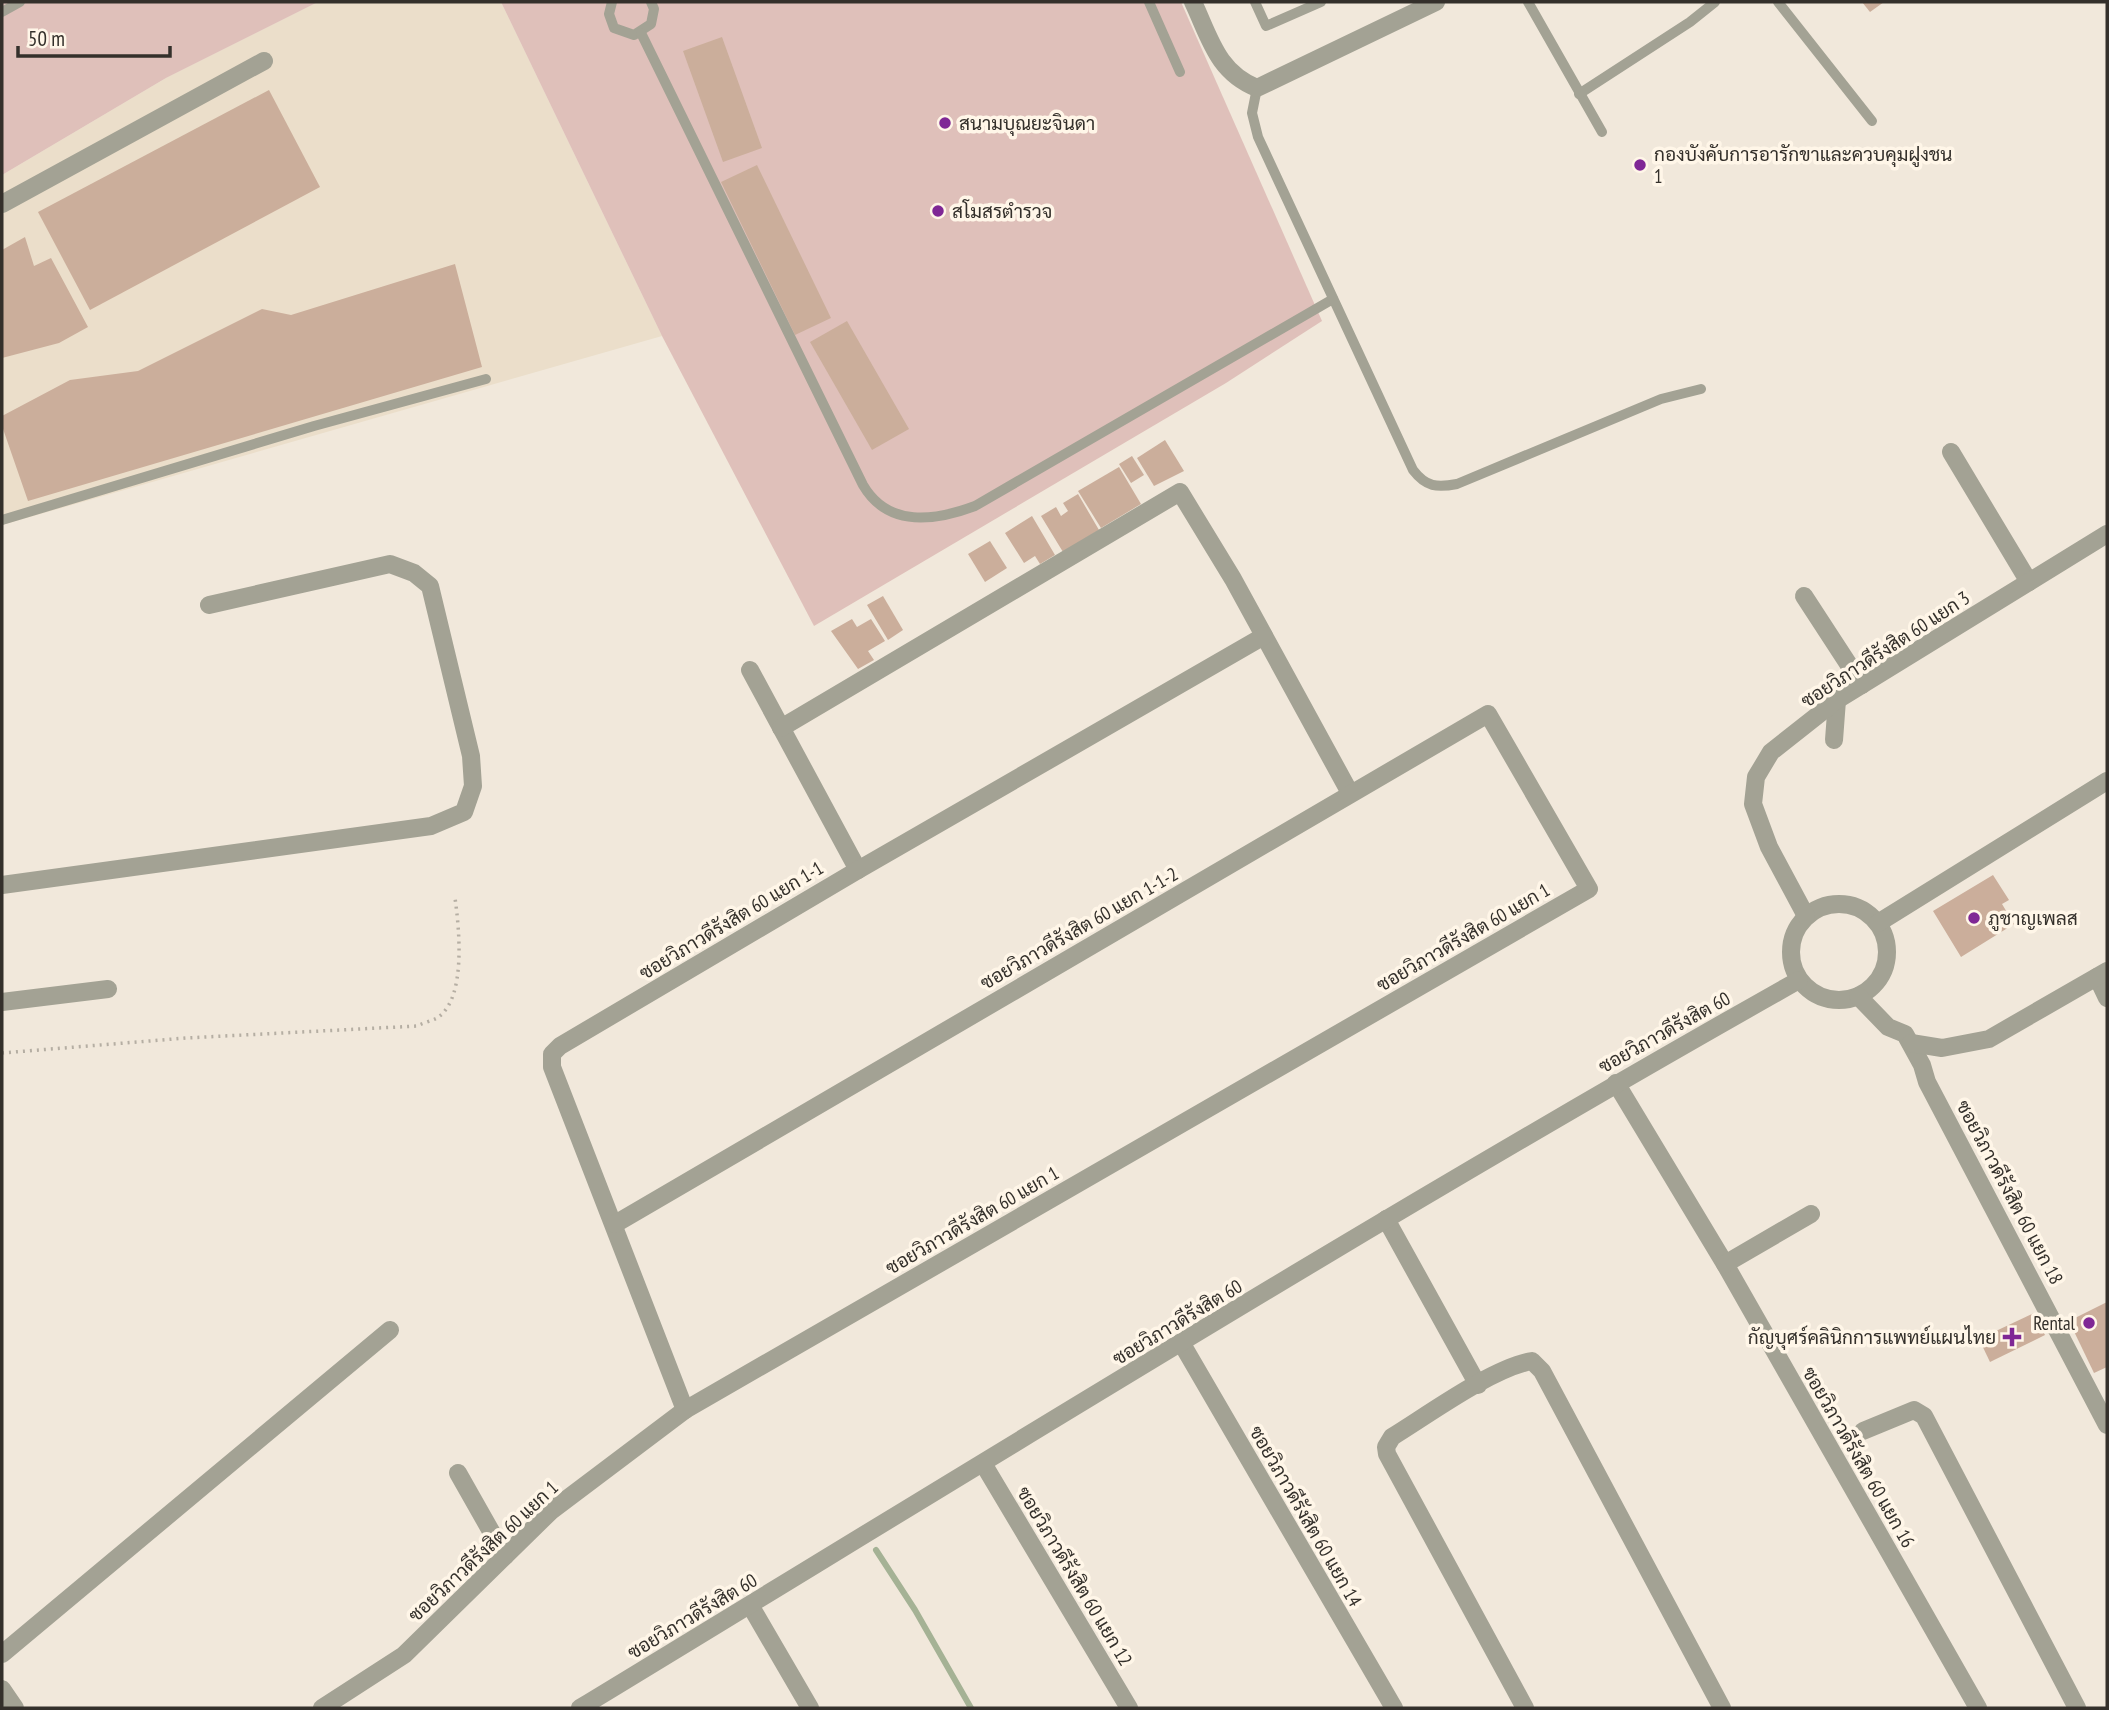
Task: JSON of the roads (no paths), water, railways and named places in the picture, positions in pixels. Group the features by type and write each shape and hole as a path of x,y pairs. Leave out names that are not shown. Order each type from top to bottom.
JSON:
{"street":[{"path":"1194,2 1222,65 1237,80 1257,88 1436,2"},
{"path":"2,204 264,61"},
{"path":"1951,452 2029,582"},
{"path":"781,728 1180,492 1264,636 1350,793"},
{"name":"ซอยวิภาวดีรังสิต 60 แยก 3","path":"1806,916 1769,847 1753,804 1755,777 1771,752 1838,700 2107,534"},
{"path":"2,885 431,826 464,812 473,786 471,756 430,586 414,573 390,564 209,605"},
{"path":"1804,596 1862,685"},
{"name":"ซอยวิภาวดีรังสิต 60 แยก 1-1","path":"685,1409 552,1067 552,1055 560,1046 858,870 1264,636"},
{"path":"750,670 858,870"},
{"path":"1834,740 1838,700"},
{"name":"ซอยวิภาวดีรังสิต 60 แยก 1-1-2","path":"615,1224 1488,714 1532,791"},
{"path":"1878,923 2107,781"},
{"name":"ซอยวิภาวดีรังสิต 60 แยก 1","path":"322,1708 404,1655 551,1511 685,1409 1590,889 1532,791"},
{"path":"1836,903 1866,912 1878,923 1887,950 1886,964 1871,988 1858,996 1842,1000 1811,992 1799,980 1790,954 1795,933 1806,916 1820,907 1836,903"},
{"path":"1858,996 1888,1027 1905,1034 1911,1042 1942,1048 1989,1038 2102,974 2107,998"},
{"name":"ซอยวิภาวดีรังสิต 60","path":"580,1708 1386,1219 1616,1083 1799,980"},
{"path":"2,1002 107,989"},
{"name":"ซอยวิภาวดีรังสิต 60 แยก 18","path":"1911,1042 1927,1082 2107,1425"},
{"name":"ซอยวิภาวดีรังสิต 60 แยก 16","path":"1616,1083 1725,1264 1978,1708"},
{"path":"1725,1264 1811,1214"},
{"path":"1386,1219 1478,1385"},
{"path":"2,1654 390,1330"},
{"name":"ซอยวิภาวดีรังสิต 60 แยก 14","path":"1182,1344 1394,1708"},
{"path":"1525,1708 1387,1454 1386,1447 1392,1437 1478,1385 1518,1363 1532,1361 1542,1371 1722,1708"},
{"path":"1863,1431 1904,1411 1914,1410 1924,1416 2077,1708"},
{"name":"ซอยวิภาวดีรังสิต 60 แยก 12","path":"984,1465 1129,1708"},
{"path":"458,1473 505,1556"},
{"path":"750,1605 810,1708"},
{"path":"2,1689 15,1708"}],"lane":[{"path":"2,12 20,2"},
{"path":"598,2 611,4 610,22 614,28 626,35 641,33 653,17 651,2"},
{"path":"1149,2 1180,72"},
{"path":"1255,2 1266,26 1321,2"},
{"path":"1528,2 1602,132"},
{"path":"1579,94 1690,22 1715,2"},
{"path":"1778,2 1872,121"},
{"path":"641,33 863,485 871,500 887,509 919,519 931,519 943,518 975,506 1334,299"},
{"path":"1257,88 1252,113 1258,137 1413,470 1422,482 1437,488 1457,484 1661,399 1701,389"},
{"path":"2,520 314,426 486,379"}],"waterway":[{"path":"876,1550 915,1610 971,1708"}],"place":[{"name":"สนามบุณยะจินดา","path":"945,123"},
{"name":"กองบังคับการอารักขาและควบคุมฝูงชน 1","path":"1640,165"},
{"name":"สโมสรตำรวจ","path":"938,211"},
{"name":"ภูชาญเพลส","path":"1974,918"},
{"name":"Rental","path":"2089,1323"},
{"name":"กัญบุศร์คลินิกการแพทย์แผนไทย","path":"2012,1337"}]}
